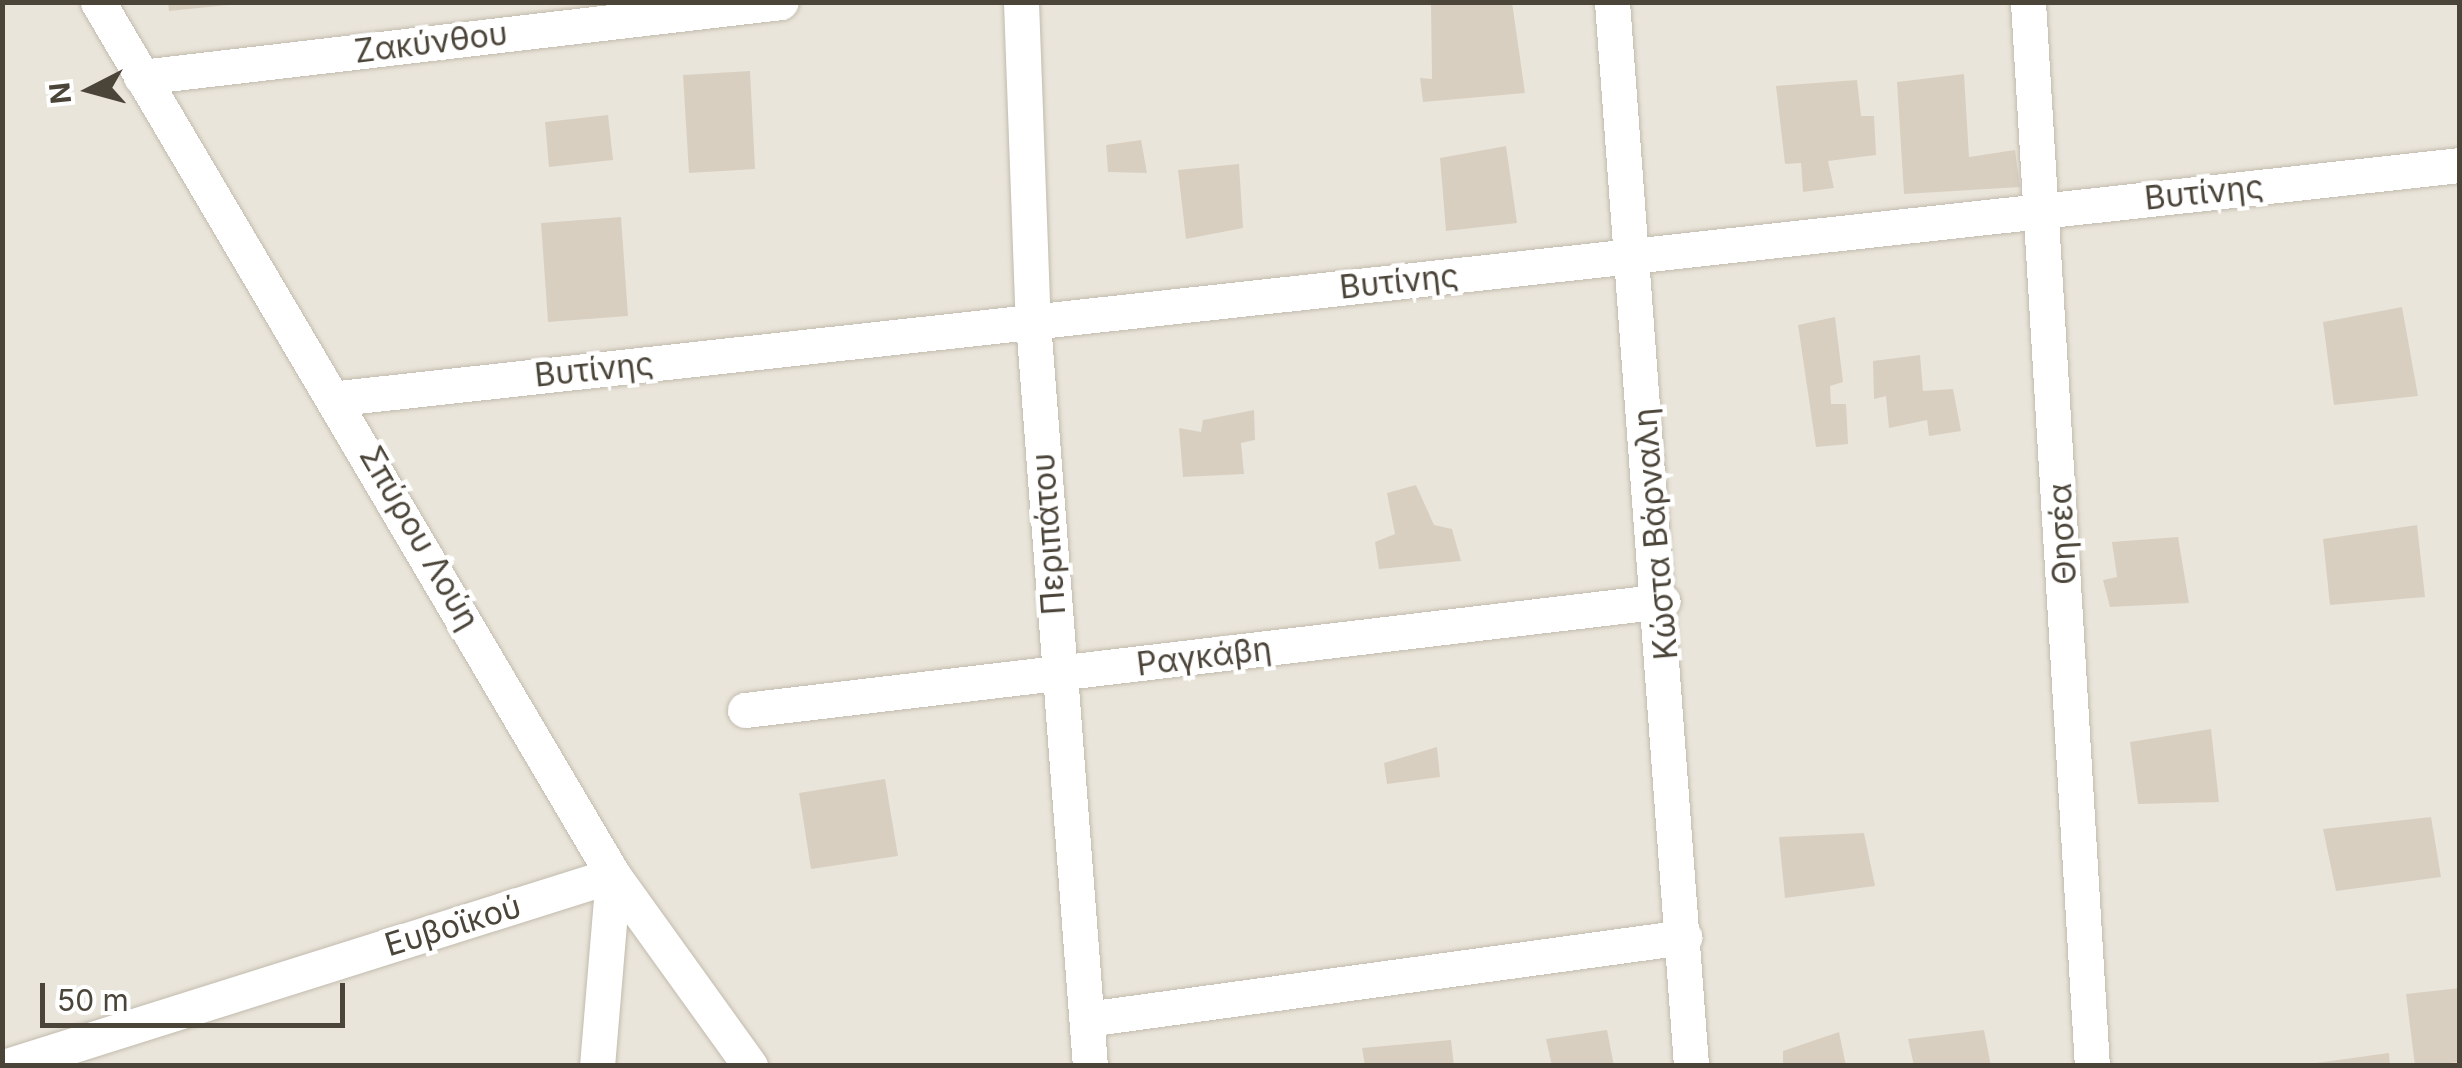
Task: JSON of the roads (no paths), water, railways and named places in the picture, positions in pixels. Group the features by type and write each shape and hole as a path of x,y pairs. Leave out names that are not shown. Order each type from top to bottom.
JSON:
{"street":[{"name":"Σπύρου Λούη","path":"98,2 339,398 613,876 750,1066"},
{"name":"Ζακύνθου","path":"141,77 781,2"},
{"name":"Περιπάτου","path":"1021,2 1033,322 1090,1066"},
{"name":"Κώστα Βάρναλη","path":"1612,2 1663,601 1691,1066"},
{"name":"Θησέα","path":"2028,2 2045,210 2092,1066"},
{"name":"Βυτίνης","path":"339,398 2460,165"},
{"name":"Ραγκάβη","path":"745,710 1663,601"},
{"name":"Ευβοϊκού","path":"6,1066 613,876"},
{"path":"597,1066 613,876"},
{"path":"1087,1020 1684,937"}]}
